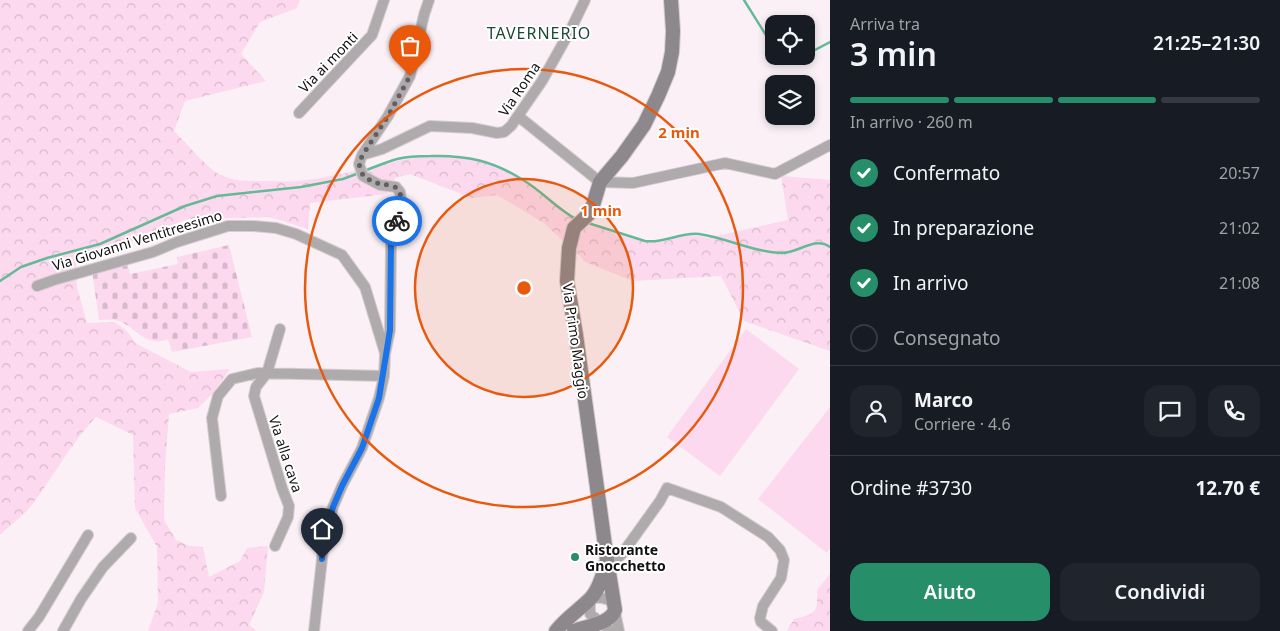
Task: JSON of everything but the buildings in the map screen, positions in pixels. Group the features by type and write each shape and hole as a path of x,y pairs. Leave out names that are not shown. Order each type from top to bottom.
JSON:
{"street":[{"name":"Via ai monti","path":"299,113 372,35 384,0"},
{"path":"314,631 324,541 333,507 362,448 379,398 390,330 391,244 401,199 400,192 396,187 380,185 364,176 361,160 410,76 424,15 430,0"},
{"name":"Via Roma","path":"361,160 430,126 472,128 496,133 504,132 511,126 553,63 585,0"},
{"name":"Via Primo Maggio","path":"615,607 567,281 569,248 574,228 591,212 600,182 622,156 644,125 662,88 672,52 671,0"},
{"path":"518,116 600,182 633,183 725,163 775,174 830,145"},
{"name":"Via Giovanni Ventitreesimo","path":"37,286 153,252 177,242 228,226 276,228 296,234 342,255 365,287 385,354"},
{"name":"Via alla cava","path":"276,546 289,511 254,399 255,390 267,373 280,329"},
{"path":"221,496 212,418 218,396 232,379 258,373 384,376"},
{"path":"607,560 618,558 622,554 660,501 667,488 721,507 768,537 780,550 784,560 781,578 763,606 760,618 761,622 772,631"},
{"path":"28,631 39,617 88,535"},
{"path":"64,631 81,599 103,567 131,538"},
{"name":"Via Primo Maggio","path":"556,631 590,599 602,580 607,560"},
{"path":"606,627 590,614 590,599 600,598 615,607 619,631"},
{"path":"606,627 607,620 615,607"},
{"path":"574,631 606,627"}],"green space":[{"path":"0,0 300,0 297,8 260,22 241,54 266,81 185,101 174,131 213,170 223,176 241,180 295,181 323,178 412,158 458,156 482,160 507,170 574,219 566,244 544,223 497,195 472,198 410,174 395,178 387,194 310,203 308,229 270,217 188,219 76,264 77,287 87,323 114,322 127,331 135,343 191,372 230,369 214,392 198,408 169,414 164,520 176,540 189,546 203,547 209,577 240,561 247,548 268,546 264,592 249,625 257,631 148,631 158,603 157,547 135,508 133,435 96,417 71,448 30,507 0,535"},
{"path":"781,176 830,180 830,351 744,321 721,276 633,281 585,262 576,252 577,238 584,223 630,238 648,242 662,242 693,235 707,238 788,220"},
{"path":"229,245 252,337 172,352 168,339 152,341 122,322 99,320 92,271 127,263 130,274 178,264 177,257"},
{"path":"746,329 799,369 720,476 667,437"},
{"path":"830,407 830,548 827,553 758,499"},
{"path":"830,574 830,631 787,631 794,619 811,614 814,611 817,604 817,590"}],"waterway":[{"path":"744,0 765,34"},
{"path":"815,50 830,42"},
{"path":"364,171 393,160 410,157 444,156 479,160 512,173 576,219"},
{"path":"0,281 21,267 100,244 185,206 217,196 301,187 343,179 359,173"},
{"path":"588,223 645,241 658,241 699,234 771,252 788,252 818,243 830,247"}],"way so far":[{"path":"397,221 401,199 400,192 396,187 380,185 364,176 359,164 410,76"}],"place":[{"name":"Ristorante Gnocchetto","path":"575,557"}],"district":[{"name":"TAVERNERIO","path":"539,33"}],"route":[{"path":"322,559 324,541 333,507 362,448 379,398 384,376 385,354 390,330 391,244 397,221"}]}
